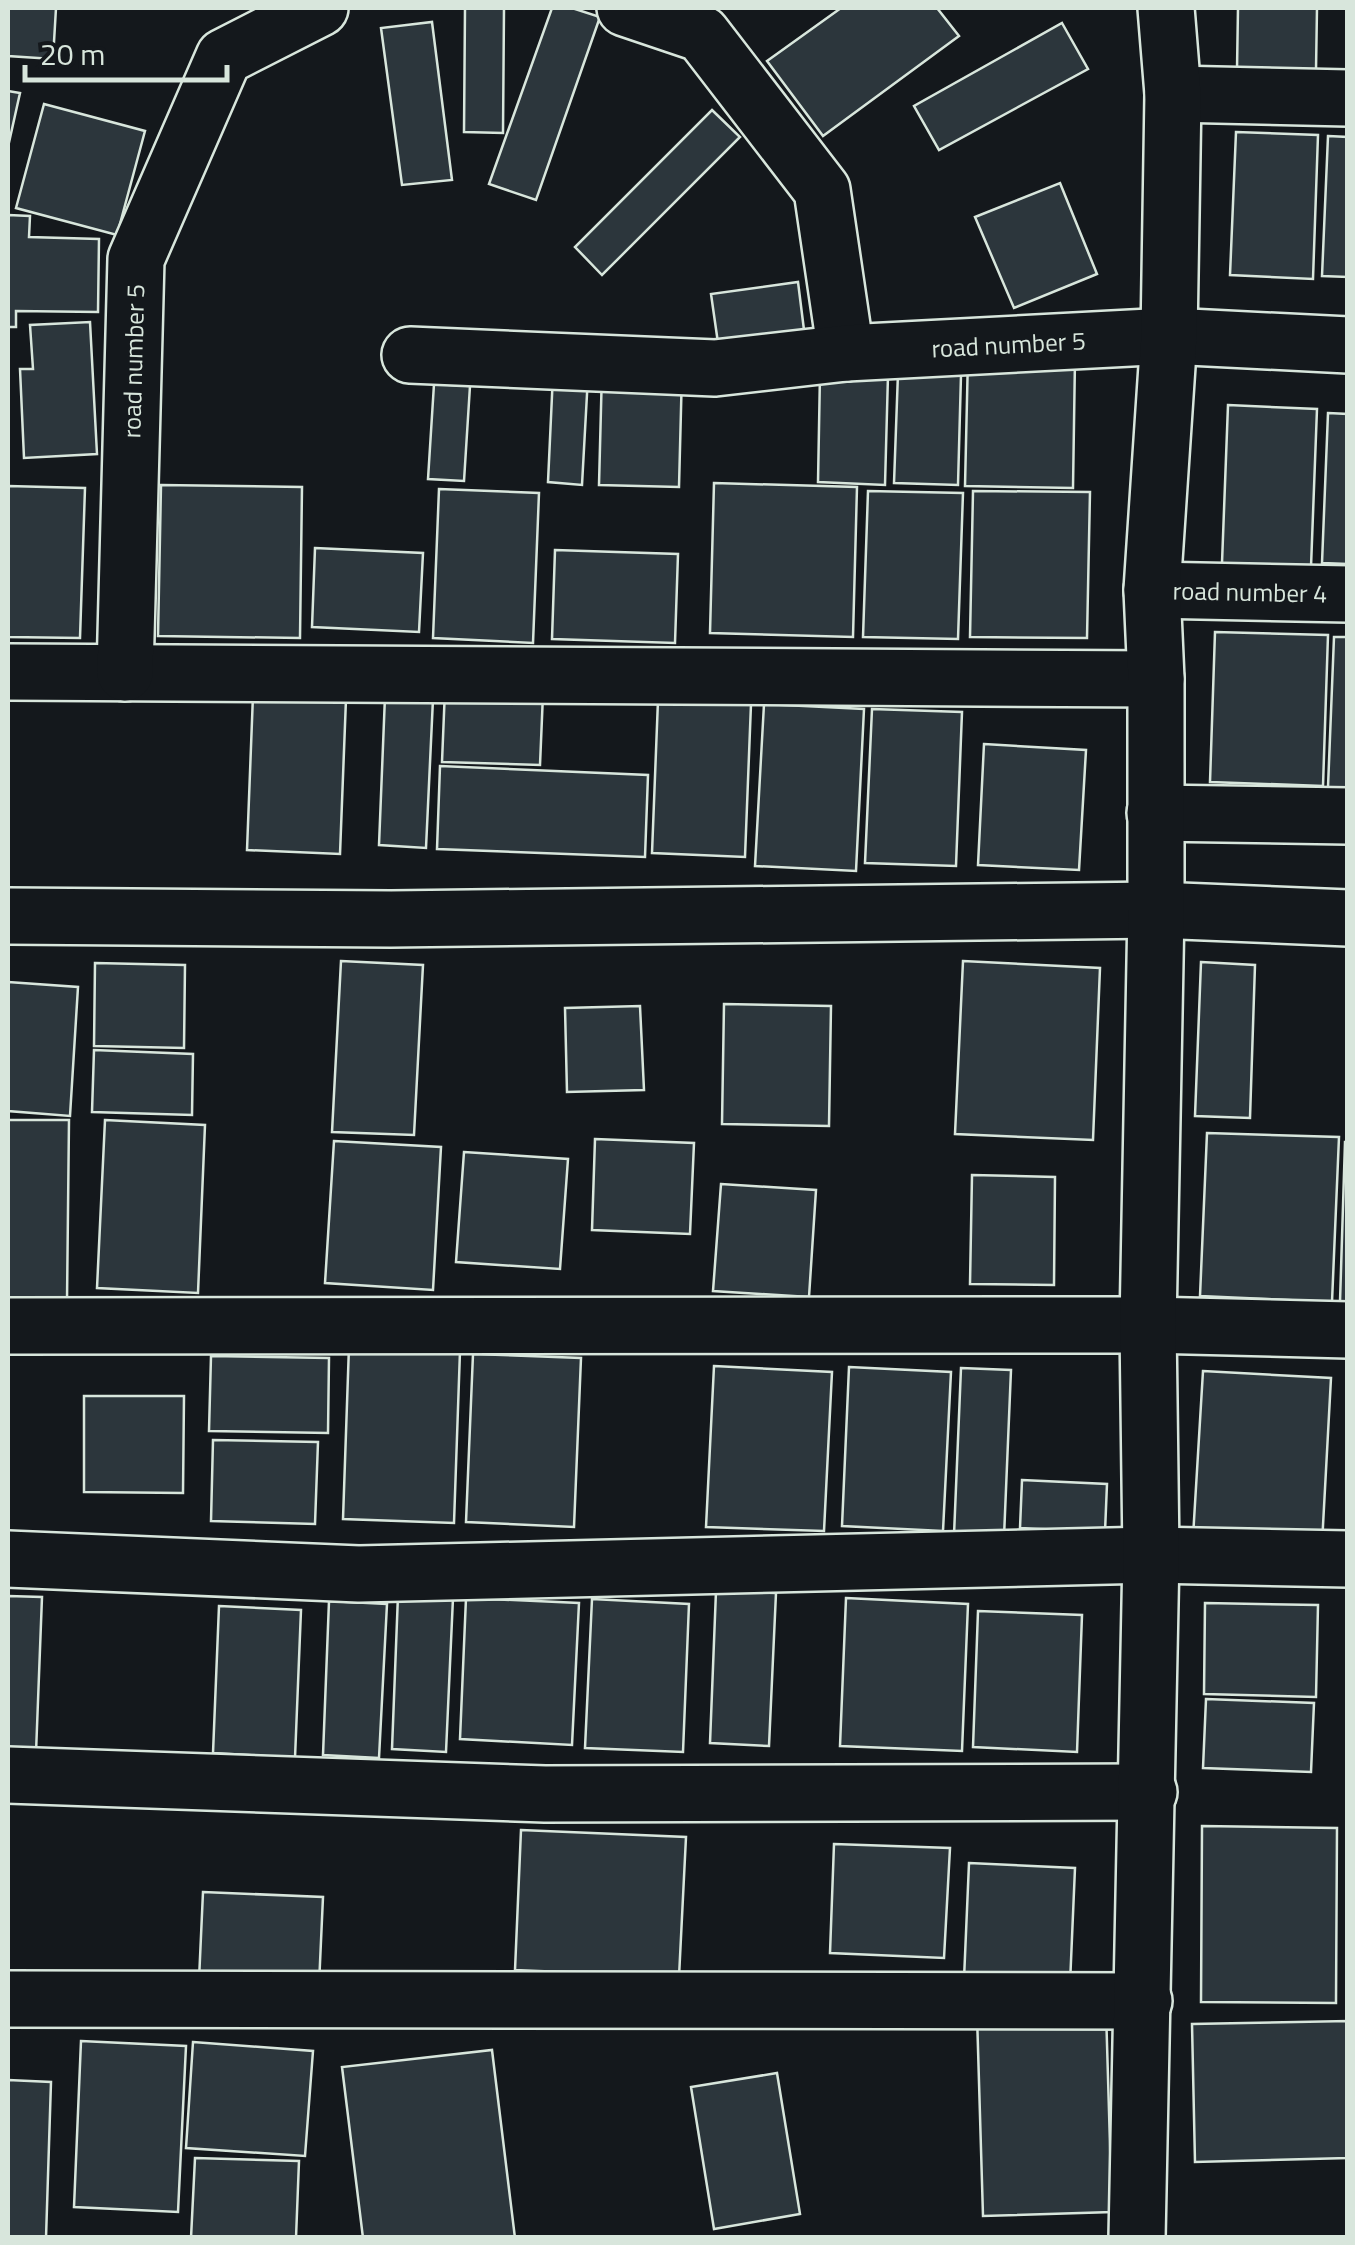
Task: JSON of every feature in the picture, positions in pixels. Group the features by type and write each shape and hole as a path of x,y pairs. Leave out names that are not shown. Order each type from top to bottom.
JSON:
{"street":[{"name":"road number 5","path":"125,673 136,259 224,58 320,8"},
{"path":"626,8 702,34 822,190 846,354"},
{"path":"1137,2238 1152,1556 1148,1325 1156,679 1152,590 1169,336 1173,94 1166,8"},
{"path":"1173,94 1348,98"},
{"name":"road number 5","path":"410,355 714,368 846,354 1169,336 1348,346"},
{"name":"road number 4","path":"1152,590 1348,594"},
{"path":"8,672 1156,679"},
{"path":"1155,813 1348,816"},
{"path":"8,916 391,919 1156,910 1348,918"},
{"path":"8,1326 1148,1325 1348,1330"},
{"path":"8,1560 359,1574 1152,1556 1348,1560"},
{"path":"8,1776 545,1794 1149,1792"},
{"path":"8,1999 1144,2000"}],"building":[{"path":"8,8 56,8 53,59 8,56"},
{"path":"465,8 504,8 503,133 464,132"},
{"path":"552,8 572,8 600,17 536,200 489,184"},
{"path":"841,8 937,8 959,36 823,136 767,61"},
{"path":"1238,8 1317,8 1316,70 1237,69"},
{"path":"432,22 452,180 402,185 381,28"},
{"path":"1062,23 1088,69 939,150 914,106"},
{"path":"8,91 20,93 8,147"},
{"path":"44,104 145,131 117,235 16,208"},
{"path":"712,110 740,137 602,275 575,247"},
{"path":"1236,132 1318,135 1313,279 1230,275"},
{"path":"1328,136 1348,137 1348,277 1322,276"},
{"path":"1060,183 1097,274 1014,308 975,217"},
{"path":"8,215 30,216 29,237 99,239 98,312 16,311 16,327 8,327"},
{"path":"798,282 806,346 720,357 711,294"},
{"path":"90,322 97,454 24,458 20,369 33,369 30,325"},
{"path":"968,356 1075,359 1073,488 965,486"},
{"path":"602,370 682,371 679,487 599,485"},
{"path":"898,373 961,375 958,485 894,483"},
{"path":"553,374 588,376 582,485 548,482"},
{"path":"820,374 888,375 885,485 818,482"},
{"path":"434,384 470,386 464,481 428,479"},
{"path":"1228,405 1317,409 1311,567 1222,563"},
{"path":"1328,413 1348,414 1348,564 1322,563"},
{"path":"714,483 857,487 853,637 710,633"},
{"path":"161,485 302,487 300,638 158,636"},
{"path":"8,486 85,488 80,638 8,637"},
{"path":"439,489 539,493 533,643 433,638"},
{"path":"868,491 963,493 958,639 863,637"},
{"path":"973,491 1090,492 1087,638 970,637"},
{"path":"315,548 423,553 419,632 312,627"},
{"path":"555,550 678,554 675,643 552,639"},
{"path":"1215,632 1328,635 1323,786 1210,782"},
{"path":"1334,637 1348,637 1348,788 1328,787"},
{"path":"445,689 543,694 540,765 442,762"},
{"path":"253,695 346,699 340,854 247,850"},
{"path":"385,696 433,699 426,848 379,845"},
{"path":"658,700 751,704 745,857 652,853"},
{"path":"764,704 864,709 856,871 755,866"},
{"path":"872,709 962,712 956,866 865,863"},
{"path":"984,744 1086,750 1079,870 978,865"},
{"path":"440,766 648,775 645,857 437,849"},
{"path":"341,961 423,965 414,1135 332,1132"},
{"path":"963,961 1100,968 1093,1140 955,1134"},
{"path":"1201,962 1255,965 1250,1118 1195,1116"},
{"path":"95,963 185,965 184,1048 94,1046"},
{"path":"8,982 78,987 70,1116 8,1111"},
{"path":"724,1004 831,1006 829,1126 722,1124"},
{"path":"640,1006 644,1090 567,1092 565,1008"},
{"path":"94,1050 193,1054 192,1115 92,1112"},
{"path":"8,1120 69,1120 67,1301 8,1300"},
{"path":"105,1120 205,1125 198,1293 97,1288"},
{"path":"1207,1133 1339,1137 1332,1302 1200,1296"},
{"path":"595,1139 694,1143 690,1234 592,1230"},
{"path":"334,1141 441,1147 433,1290 325,1283"},
{"path":"1345,1142 1348,1302 1340,1302"},
{"path":"464,1152 568,1159 560,1269 456,1262"},
{"path":"972,1175 1055,1177 1054,1285 970,1284"},
{"path":"721,1184 816,1190 809,1297 713,1291"},
{"path":"349,1346 460,1351 454,1523 343,1519"},
{"path":"473,1354 581,1358 574,1527 466,1522"},
{"path":"211,1356 329,1358 328,1433 209,1431"},
{"path":"714,1366 832,1372 824,1531 706,1527"},
{"path":"849,1367 951,1372 943,1531 842,1526"},
{"path":"961,1368 1011,1370 1004,1537 954,1535"},
{"path":"1203,1371 1331,1378 1322,1544 1193,1537"},
{"path":"84,1396 184,1396 183,1493 84,1492"},
{"path":"213,1440 318,1442 315,1524 211,1521"},
{"path":"1022,1480 1107,1484 1105,1532 1020,1528"},
{"path":"716,1591 776,1593 769,1746 710,1743"},
{"path":"398,1595 453,1598 446,1752 392,1749"},
{"path":"8,1596 42,1597 36,1753 8,1752"},
{"path":"466,1598 579,1603 572,1745 460,1739"},
{"path":"846,1598 968,1604 962,1751 840,1746"},
{"path":"592,1599 689,1604 683,1752 585,1748"},
{"path":"329,1601 387,1604 379,1758 323,1755"},
{"path":"1205,1603 1318,1605 1316,1697 1204,1694"},
{"path":"219,1606 301,1610 295,1758 213,1753"},
{"path":"978,1611 1082,1615 1077,1752 973,1747"},
{"path":"1206,1699 1314,1703 1311,1772 1203,1768"},
{"path":"1202,1826 1337,1828 1336,2003 1201,2002"},
{"path":"521,1830 686,1837 679,1977 515,1970"},
{"path":"834,1844 950,1848 944,1958 830,1953"},
{"path":"969,1863 1075,1868 1070,1984 964,1979"},
{"path":"203,1892 323,1897 319,1985 199,1980"},
{"path":"1106,2010 1112,2212 983,2216 977,2015"},
{"path":"1348,2021 1348,2158 1195,2162 1192,2024"},
{"path":"81,2041 186,2046 178,2212 74,2207"},
{"path":"193,2042 313,2051 305,2156 186,2148"},
{"path":"492,2050 515,2238 363,2238 342,2067"},
{"path":"777,2073 800,2214 714,2229 691,2087"},
{"path":"8,2080 51,2082 46,2238 8,2238"},
{"path":"195,2158 299,2161 296,2238 191,2238"}]}
